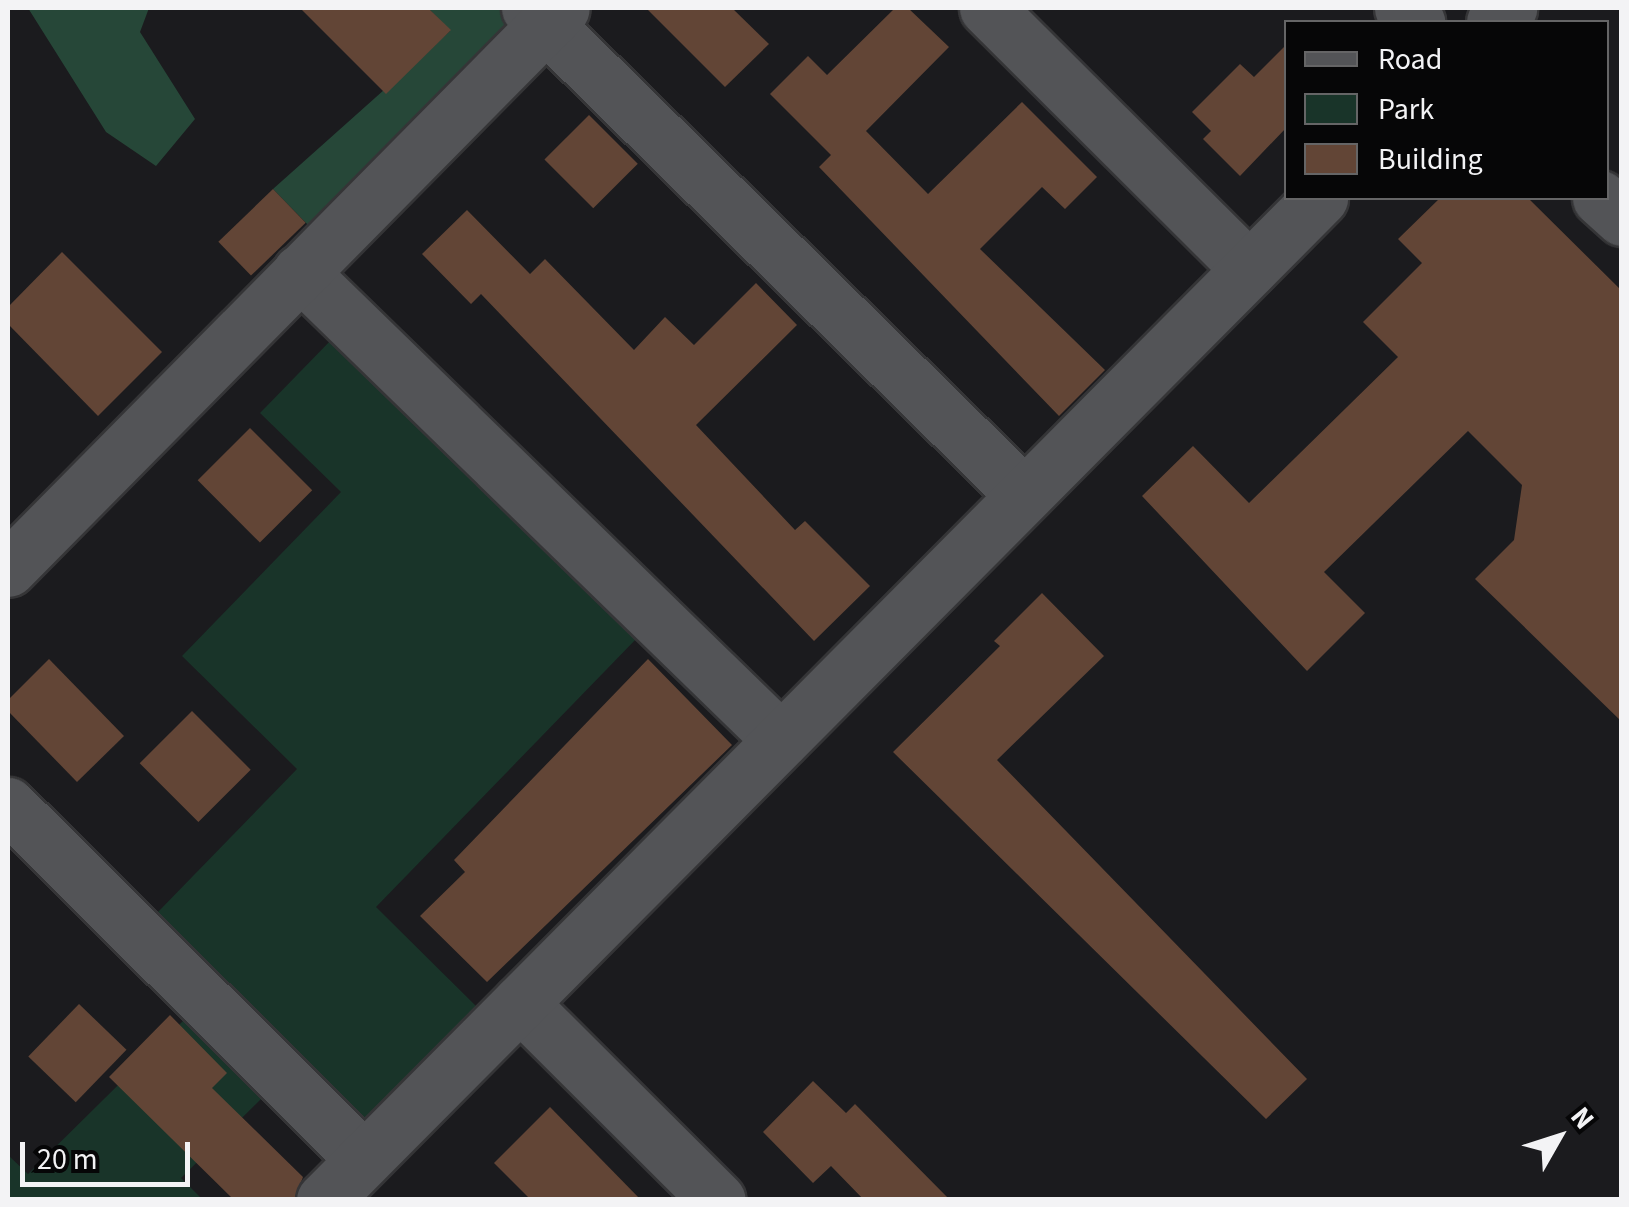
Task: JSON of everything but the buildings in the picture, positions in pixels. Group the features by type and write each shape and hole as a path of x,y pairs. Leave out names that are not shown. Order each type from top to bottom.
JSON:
{"street":[{"path":"987,8 1249,269"},
{"path":"8,569 300,272 545,13 1024,495"},
{"path":"324,1200 1318,200"},
{"path":"1602,200 1622,218"},
{"path":"300,272 781,740"},
{"path":"8,805 364,1160"},
{"path":"520,1002 718,1200"}],"green space":[{"path":"28,8 149,8 140,32 195,119 156,166 106,132"},
{"path":"428,8 504,8 512,33 309,226 273,189 450,31"},
{"path":"333,338 639,636 376,907 478,1008 368,1121 156,914 297,769 182,656 341,492 260,413"},
{"path":"184,1020 262,1098 181,1178 202,1199 8,1199 8,1155 28,1174"}]}
